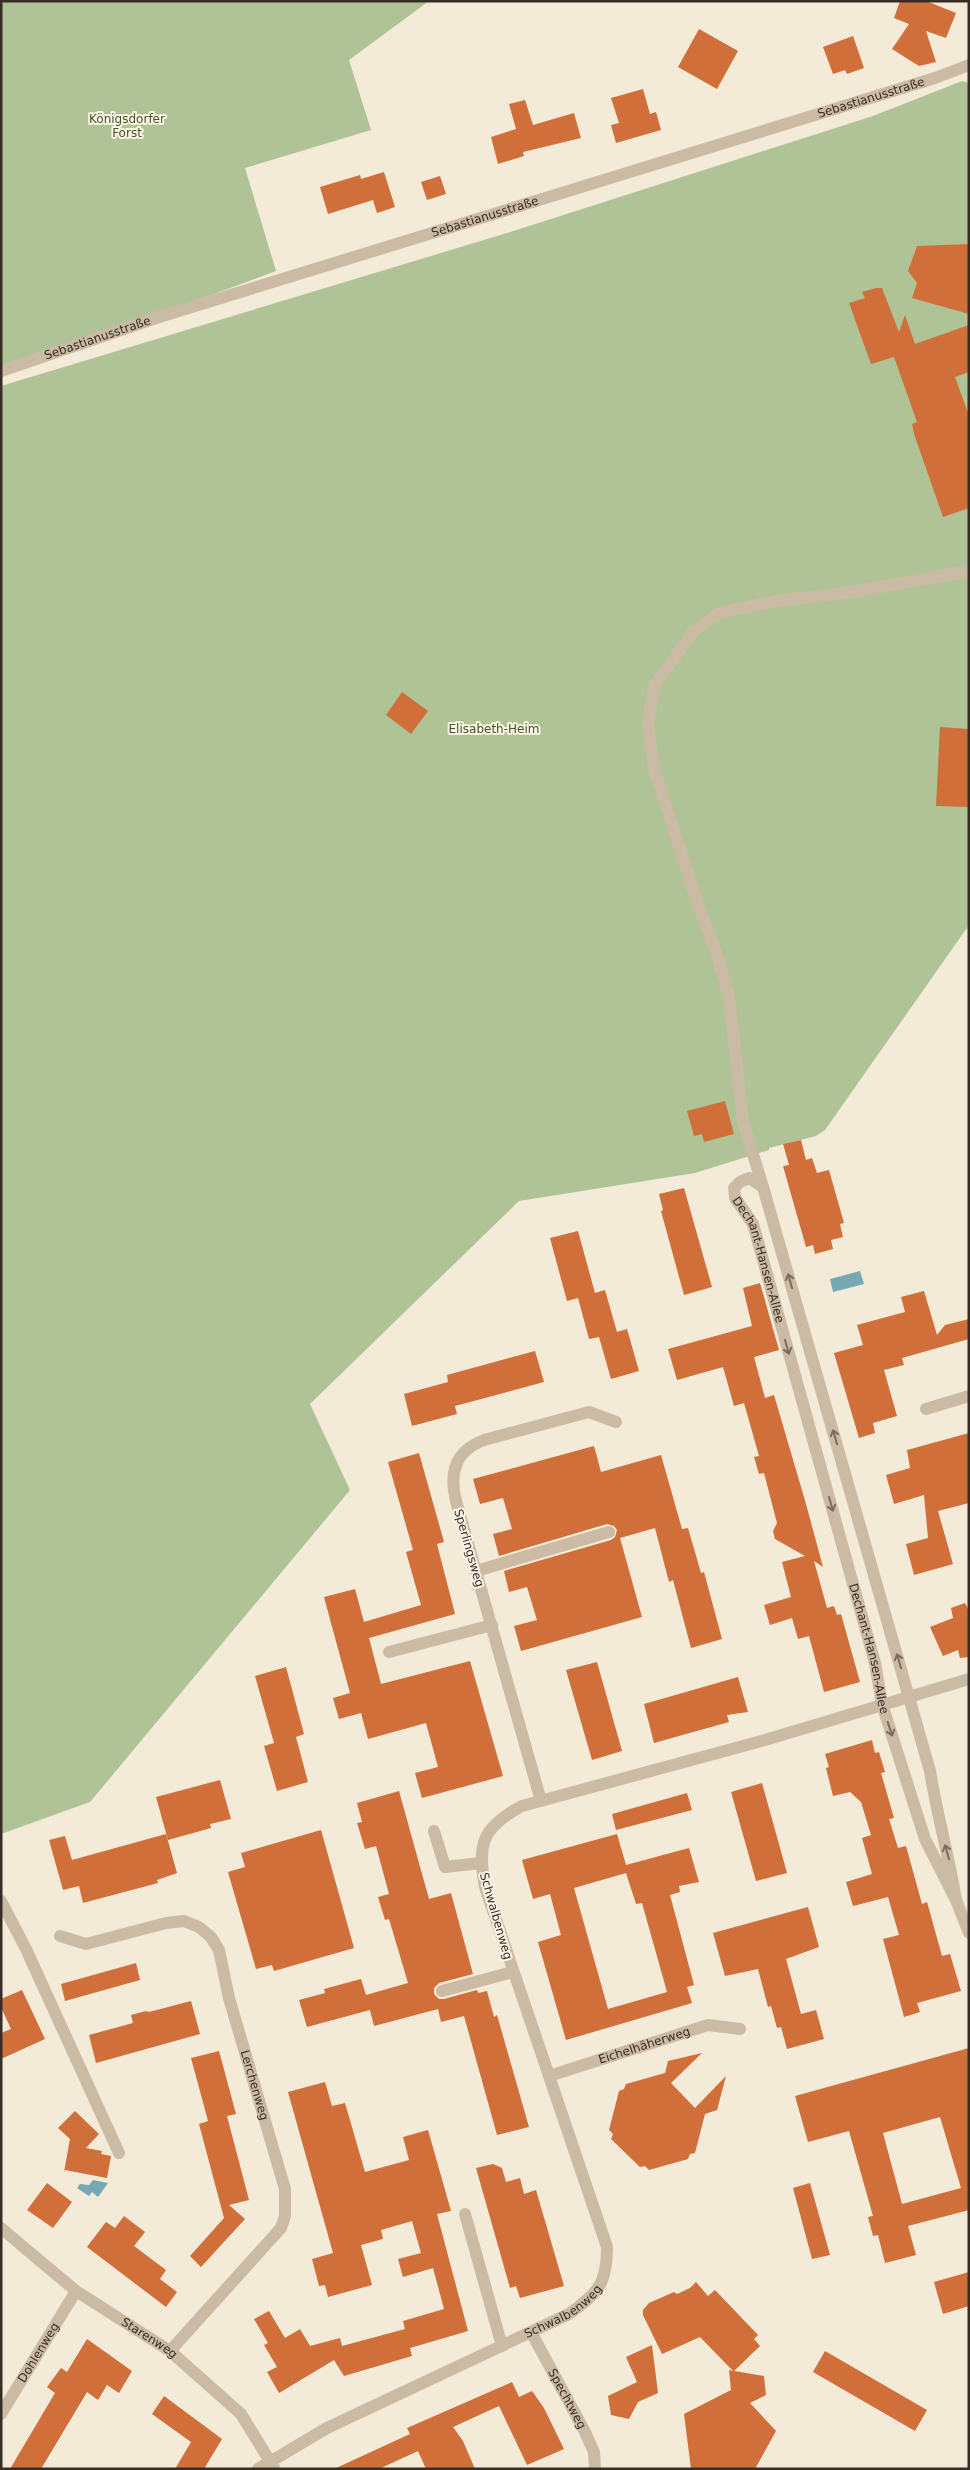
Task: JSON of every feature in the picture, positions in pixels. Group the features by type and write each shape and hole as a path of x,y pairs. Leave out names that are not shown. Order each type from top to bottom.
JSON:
{"street":[{"name":"Sebastianusstraße","path":"1,372 156,318 926,81 969,65"},
{"path":"763,1187 743,1121 729,997 717,955 700,910 654,769 648,726 654,686 693,632 719,613 775,601 846,593 969,571"},
{"name":"Dechant-Hansen-Allee","path":"956,1900 950,1864 938,1820 930,1771 909,1696 763,1187 749,1178 740,1182 734,1188 735,1198 753,1224 875,1663 882,1704 925,1839 956,1900 969,1933"},
{"path":"926,1409 969,1396"},
{"name":"Sperlingsweg","path":"541,1801 452,1485 457,1463 463,1452 484,1440 589,1412 616,1422"},
{"path":"476,1570 609,1532"},
{"path":"389,1652 492,1625"},
{"name":"Schwalbenweg","path":"258,2469 273,2465 327,2428 569,2314 590,2299 600,2285 607,2269 607,2247 485,1887 481,1863 482,1845 488,1831 497,1821 522,1806 765,1740 969,1679"},
{"path":"434,1831 445,1867 481,1863"},
{"path":"1,1901 26,1949 119,2153"},
{"name":"Lerchenweg","path":"60,1936 86,1944 166,1923 184,1921 199,1927 211,1937 220,1950 229,1998 285,2189 285,2216 281,2228 170,2351"},
{"path":"442,1991 513,1972"},
{"name":"Eichelhäherweg","path":"549,2076 708,2025 740,2030"},
{"path":"465,2214 502,2346"},
{"name":"Starenweg","path":"1,2228 76,2290 170,2351 241,2414 273,2465"},
{"name":"Dohlenweg","path":"1,2414 76,2290"},
{"name":"Spechtweg","path":"531,2332 584,2430 594,2452 595,2469"}],"green space":[{"name":"Königsdorfer Forst","path":"1,1 429,1 349,60 371,130 245,168 276,271 1,371"},
{"name":"Elisabeth-Heim","path":"962,81 969,83 969,925 825,1130 816,1136 769,1148 769,1150 695,1173 519,1201 310,1404 350,1490 90,1802 1,1834 1,386 507,233 873,116"}],"water":[{"path":"860,1271 864,1284 833,1292 830,1279"},
{"path":"93,2180 108,2183 98,2197 92,2192 89,2196 77,2188 80,2184 89,2185"}],"building":[{"path":"900,1 926,1 956,13 946,38 926,31 936,62 919,66 892,49 909,24 894,18"},
{"path":"699,29 738,51 717,89 678,67"},
{"path":"853,36 864,68 847,74 845,70 833,74 823,47"},
{"path":"643,89 650,114 656,112 661,130 616,143 611,125 619,123 611,98"},
{"path":"525,100 533,125 574,113 581,138 523,152 524,156 498,164 491,137 516,129 509,104"},
{"path":"384,172 395,207 377,213 373,200 328,214 320,187 360,175 361,179"},
{"path":"440,176 446,194 427,200 421,182"},
{"path":"969,244 969,314 912,298 917,283 908,271 917,246"},
{"path":"882,288 899,332 905,315 915,344 969,325 969,372 955,377 969,416 969,508 943,517 914,434 912,424 917,422 894,357 871,364 849,303 865,298 862,292"},
{"path":"402,692 428,711 411,734 386,715"},
{"path":"940,727 969,729 969,807 936,806"},
{"path":"725,1101 734,1134 704,1142 702,1134 694,1136 687,1111"},
{"path":"801,1140 806,1160 812,1158 817,1173 829,1170 844,1223 840,1224 843,1237 831,1240 833,1249 815,1254 813,1245 806,1247 783,1166 789,1165 783,1144"},
{"path":"684,1188 712,1287 684,1295 661,1211 663,1210 659,1194"},
{"path":"578,1231 595,1293 605,1290 617,1332 627,1329 639,1371 611,1379 599,1337 589,1339 578,1298 567,1301 550,1238"},
{"path":"760,1283 779,1350 754,1357 765,1398 774,1395 806,1504 823,1567 814,1561 827,1608 834,1606 837,1615 841,1614 860,1682 824,1692 809,1636 798,1639 792,1618 770,1625 764,1605 791,1597 782,1562 805,1556 775,1539 773,1531 777,1523 764,1473 759,1474 754,1457 759,1456 744,1403 734,1406 723,1367 677,1380 668,1349 752,1326 743,1288"},
{"path":"924,1291 937,1335 945,1325 969,1319 969,1339 902,1358 904,1365 884,1370 897,1416 873,1423 875,1433 859,1438 834,1353 863,1345 857,1325 905,1312 901,1297"},
{"path":"535,1351 544,1382 455,1406 457,1414 412,1426 404,1394 448,1382 447,1375"},
{"path":"969,1433 969,1503 938,1511 953,1564 914,1575 906,1544 928,1538 924,1495 894,1504 886,1475 910,1468 907,1450"},
{"path":"594,1446 601,1472 661,1455 682,1529 688,1528 701,1573 704,1572 722,1639 691,1648 673,1580 669,1582 655,1528 620,1538 642,1617 521,1651 514,1626 537,1620 527,1587 509,1592 504,1571 611,1540 615,1537 617,1530 614,1526 607,1524 499,1556 493,1534 512,1529 503,1498 480,1504 473,1479"},
{"path":"419,1453 444,1542 437,1544 455,1614 369,1638 381,1684 470,1661 503,1776 422,1798 415,1773 438,1767 426,1723 368,1739 361,1713 339,1719 333,1698 350,1693 324,1597 355,1589 364,1622 421,1605 406,1552 413,1550 388,1462"},
{"path":"965,1603 969,1611 969,1657 960,1658 958,1650 943,1656 930,1627 953,1618 951,1608"},
{"path":"597,1662 622,1751 592,1760 566,1670"},
{"path":"286,1667 304,1734 296,1737 308,1782 277,1791 264,1746 274,1743 255,1676"},
{"path":"738,1677 748,1712 727,1715 729,1722 654,1743 644,1704"},
{"path":"872,1740 875,1753 879,1752 885,1772 881,1773 894,1818 889,1819 898,1848 906,1846 922,1904 927,1902 942,1956 950,1954 961,1991 917,2003 920,2012 904,2017 883,1939 899,1935 888,1897 853,1906 846,1882 872,1874 862,1838 871,1835 861,1802 850,1792 833,1796 826,1768 829,1767 825,1754"},
{"path":"220,1780 231,1819 210,1824 211,1828 168,1840 156,1797"},
{"path":"762,1783 787,1873 756,1881 731,1792"},
{"path":"399,1791 429,1899 451,1893 473,1974 439,1983 434,1988 434,1994 439,1999 444,1999 477,1990 478,1993 487,1991 494,2017 497,2015 529,2127 497,2135 464,2016 441,2022 438,2009 374,2026 370,2010 307,2027 299,2000 325,1993 324,1989 361,1979 366,1995 408,1983 389,1919 385,1920 378,1897 389,1894 376,1846 365,1849 357,1823 362,1822 357,1803"},
{"path":"687,1793 692,1810 616,1830 612,1814"},
{"path":"321,1830 354,1948 274,1971 272,1965 256,1969 228,1872 245,1867 241,1853"},
{"path":"166,1834 177,1873 157,1880 158,1883 83,1903 79,1886 63,1890 49,1840 65,1836 72,1860"},
{"path":"617,1834 626,1865 689,1848 699,1882 679,1886 680,1892 670,1895 694,1985 687,1987 692,2003 566,2040 538,1942 561,1935 550,1894 533,1899 522,1860","holes":["626,1873 636,1904 642,1903 667,1992 608,2009 574,1888"]},
{"path":"808,1907 819,1947 786,1959 801,2014 816,2010 824,2039 787,2049 781,2027 777,2028 771,2006 768,2007 758,1969 725,1976 713,1933"},
{"path":"136,1963 140,1980 65,2001 61,1984"},
{"path":"22,1990 45,2039 1,2059 1,2033 11,2029 1,2007 1,1999"},
{"path":"191,2001 200,2034 96,2063 89,2035 133,2023 131,2015"},
{"path":"969,2048 969,2210 908,2226 916,2255 885,2263 878,2235 873,2236 868,2217 873,2216 849,2131 808,2142 795,2096","holes":["940,2117 961,2188 902,2204 883,2133"]},
{"path":"219,2051 236,2114 227,2116 249,2200 229,2205 245,2219 201,2267 190,2256 224,2218 199,2124 208,2121 191,2058"},
{"path":"702,2053 671,2083 695,2108 726,2076 717,2110 705,2114 695,2153 690,2154 688,2159 649,2170 645,2166 640,2167 611,2139 613,2134 609,2130 619,2091 624,2089 626,2084 665,2073 668,2061"},
{"path":"325,2082 332,2106 345,2103 365,2172 409,2160 403,2137 428,2130 451,2211 437,2214 468,2331 410,2348 412,2356 344,2376 334,2360 279,2393 267,2372 277,2367 264,2345 268,2343 254,2319 269,2311 285,2338 300,2329 310,2346 340,2338 342,2346 405,2329 403,2321 444,2309 433,2268 403,2277 398,2259 421,2253 412,2221 381,2230 383,2239 361,2245 372,2285 328,2297 325,2285 319,2286 312,2259 333,2253 288,2092"},
{"path":"75,2111 99,2134 86,2148 102,2151 101,2154 111,2156 107,2178 65,2170 64,2172 70,2139 58,2128"},
{"path":"493,2164 502,2168 506,2182 520,2178 524,2194 536,2190 564,2286 520,2298 516,2286 510,2288 476,2168"},
{"path":"47,2183 72,2202 53,2228 27,2210"},
{"path":"810,2183 830,2255 812,2259 793,2188"},
{"path":"124,2216 145,2232 134,2246 166,2270 160,2279 177,2292 166,2307 87,2247 106,2222 115,2228"},
{"path":"969,2272 969,2306 943,2314 934,2282"},
{"path":"696,2282 708,2296 715,2290 758,2335 754,2339 760,2346 734,2371 764,2376 766,2395 750,2403 776,2431 755,2469 691,2469 684,2414 731,2390 729,2370 733,2371 700,2337 662,2354 643,2315 643,2310 649,2303 674,2292 677,2294 690,2288"},
{"path":"87,2339 132,2371 119,2393 107,2385 98,2400 87,2392 41,2469 10,2469 55,2393 47,2387 61,2368 67,2372"},
{"path":"652,2345 658,2393 638,2402 629,2419 611,2415 608,2396 637,2382 626,2357"},
{"path":"825,2351 927,2410 915,2431 813,2372"},
{"path":"512,2382 519,2397 532,2391 544,2408 564,2449 527,2465 499,2406 453,2427 463,2441 475,2469 426,2469 418,2451 379,2469 334,2469 410,2434 407,2428"},
{"path":"164,2396 222,2439 204,2469 175,2469 191,2442 152,2414"}]}
